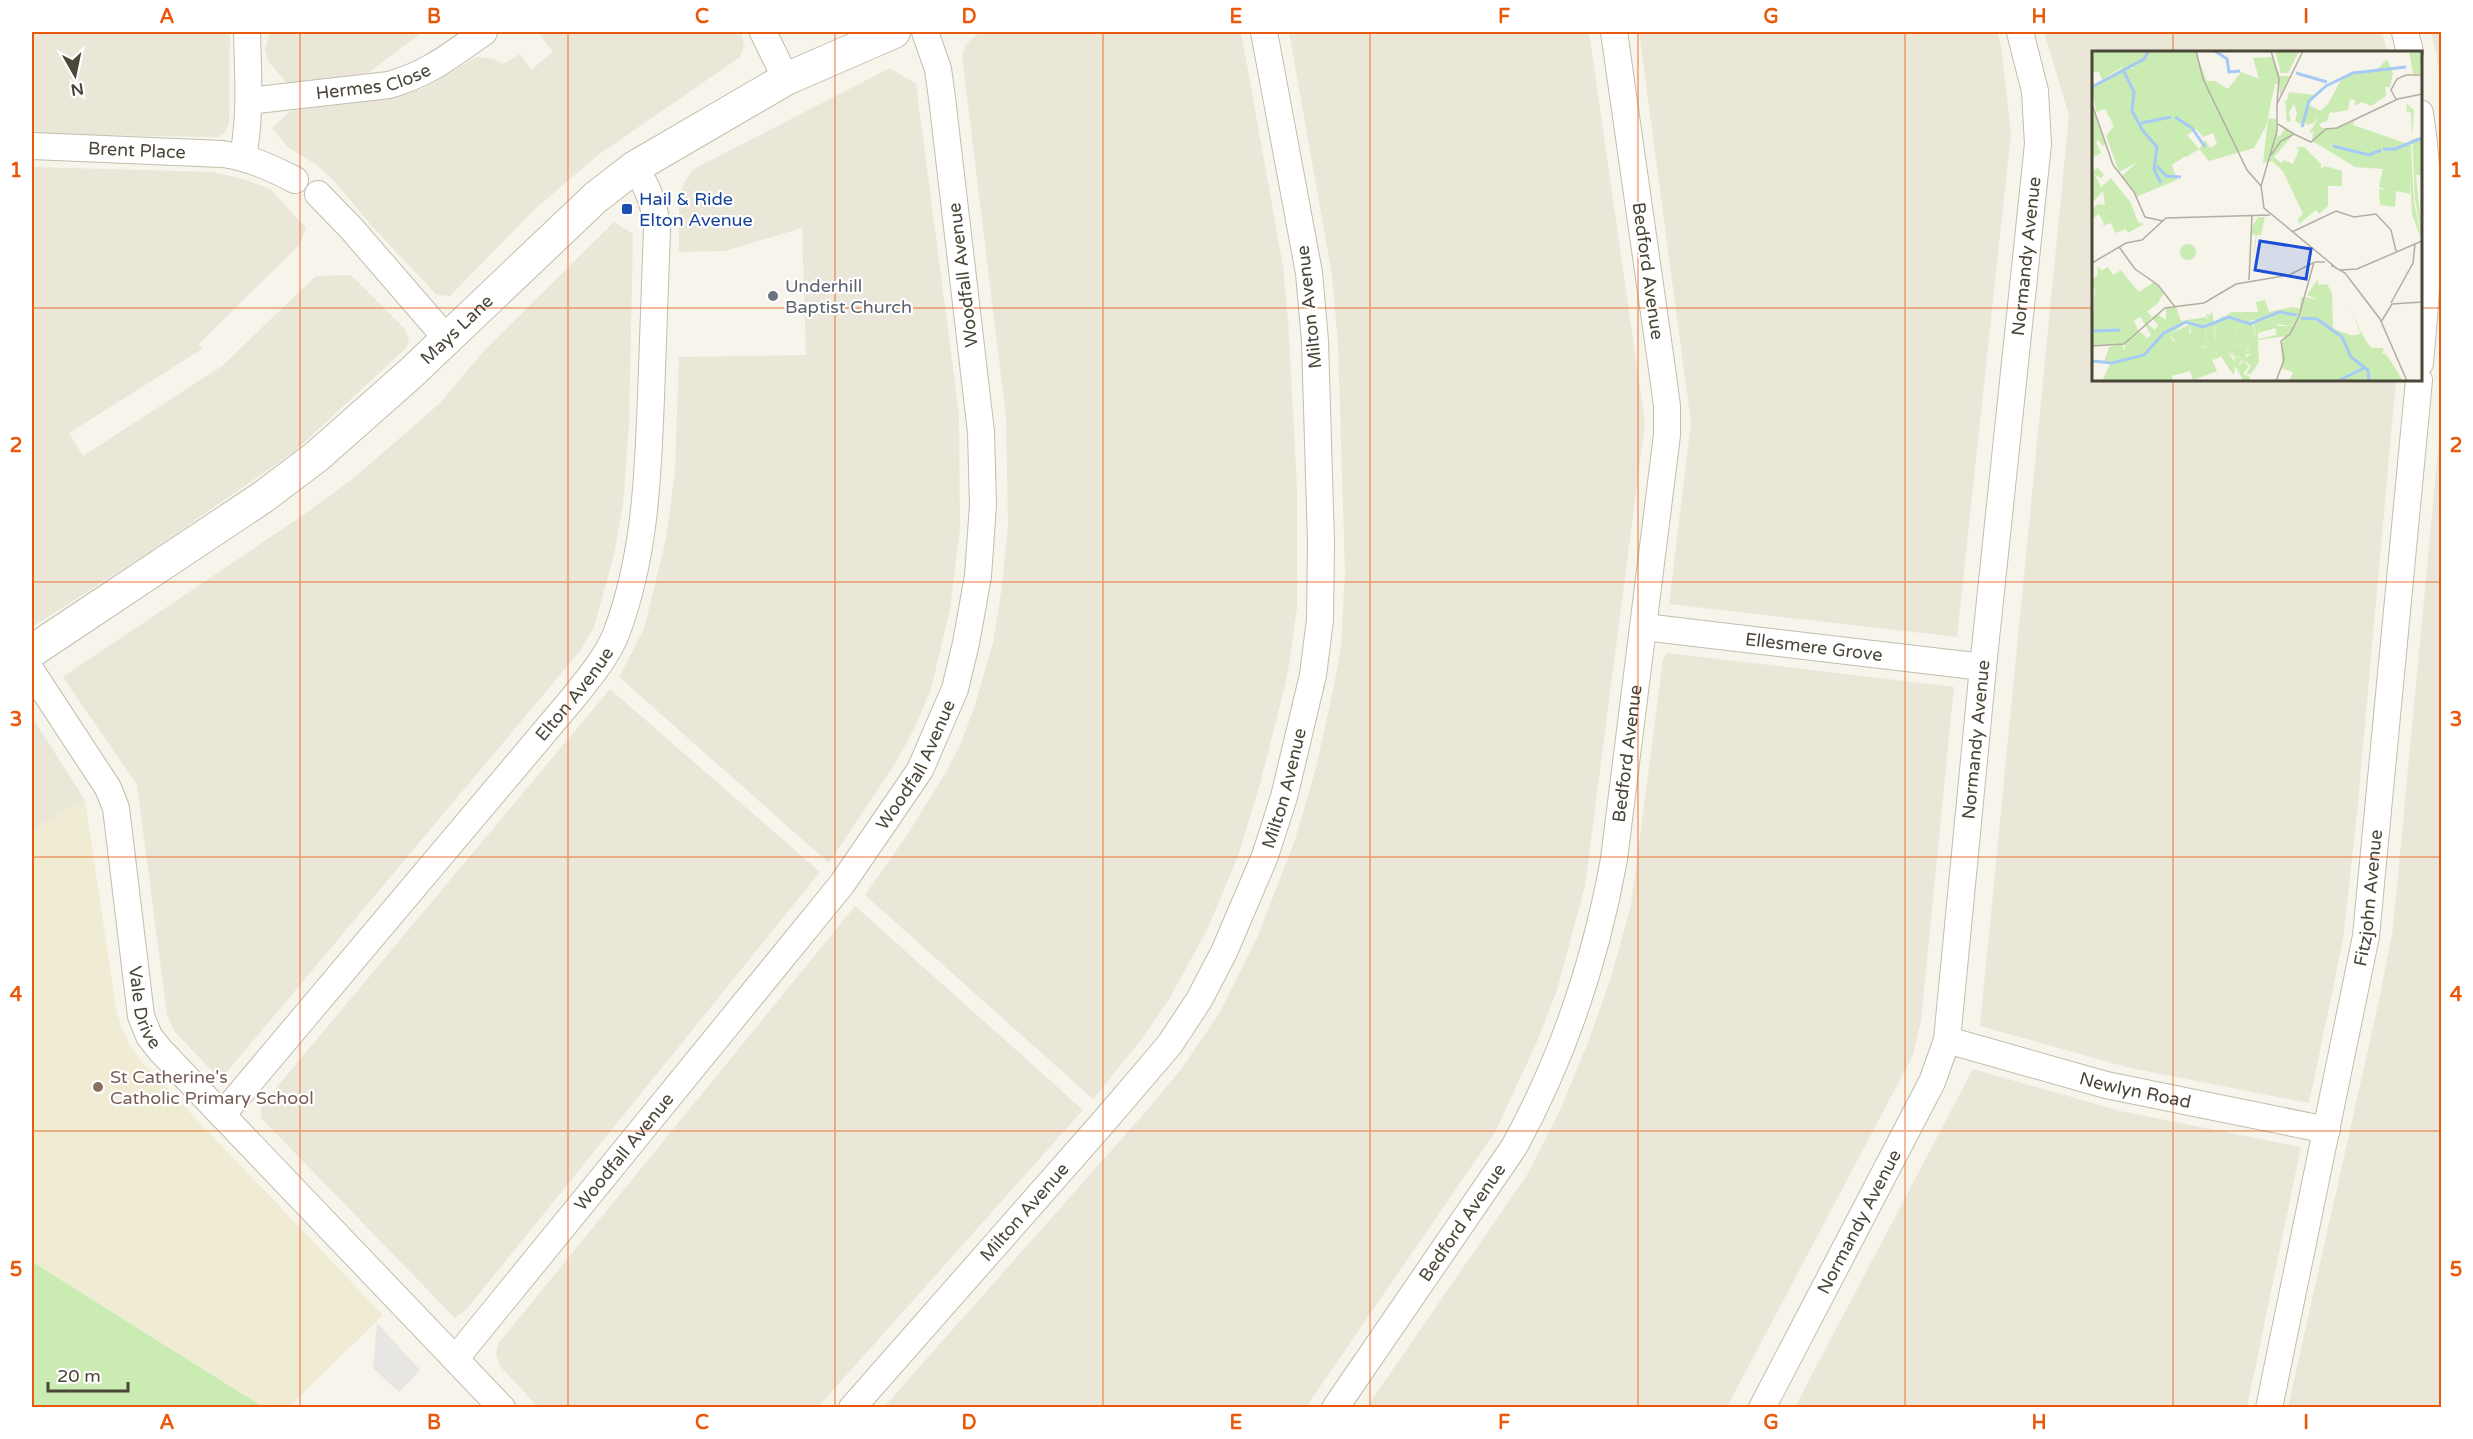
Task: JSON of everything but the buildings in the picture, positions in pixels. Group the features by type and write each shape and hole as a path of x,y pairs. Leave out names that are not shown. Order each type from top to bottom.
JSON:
{"street":[{"path":"243,157 248,131 249,101 247,32"},
{"name":"Hermes Close","path":"249,101 389,85 411,79 428,71 483,32"},
{"path":"763,32 786,79"},
{"name":"Mays Lane","path":"32,651 263,496 316,457 447,339 587,205 635,167 786,79 894,32"},
{"name":"Woodfall Avenue","path":"456,1358 842,884 920,770 955,689 966,644 978,576 984,505 981,432 938,69 925,32"},
{"name":"Milton Avenue","path":"852,1407 1170,1044 1199,1000 1224,952 1265,856 1284,797 1313,675 1320,620 1322,542 1315,341 1309,273 1264,32"},
{"name":"Bedford Avenue","path":"1335,1407 1514,1147 1537,1106 1581,992 1606,901 1614,859 1667,435 1667,406 1614,32"},
{"name":"Normandy Avenue","path":"1762,1407 1932,1082 1947,1040 1983,667 2038,144 2035,91 2020,32"},
{"path":"2405,32 2410,51"},
{"path":"2422,124 2428,239 2422,345"},
{"name":"Brent Place","path":"32,147 203,153 243,157 295,180"},
{"name":"Elton Avenue","path":"222,1115 573,698 595,669 615,636 631,586 641,536 648,469 657,229 655,208 648,187 635,167"},
{"path":"318,194 351,228 447,339"},
{"name":"Fitzjohn Avenue","path":"2269,1407 2366,936 2419,381"},
{"name":"Ellesmere Grove","path":"1644,627 1983,667"},
{"name":"Vale Drive","path":"32,672 108,788 116,808 141,1016 149,1036 502,1407"},
{"name":"Newlyn Road","path":"1947,1040 2106,1085 2326,1130"}],"shaded area":[{"path":"32,32 230,32 229,123 225,133 217,137 32,134"},
{"path":"270,32 422,32 368,73 288,84 268,61 265,49"},
{"path":"538,32 741,32 744,45 740,57 598,155 536,208 450,296 437,295 370,224 336,183 318,166 288,147 272,128 291,111 408,94 426,87 477,57 494,59 503,64 520,54 531,70 553,52"},
{"path":"1241,32 1283,266 1297,488 1297,608 1287,677 1260,784 1237,859 1207,930 1168,1001 1141,1040 1093,1099 865,895 907,835 961,743 993,643 1001,593 1008,526 1006,417 962,56 966,44 979,33"},
{"path":"1289,32 1589,32 1645,423 1585,886 1557,990 1536,1044 1495,1132 1306,1407 884,1407 1182,1068 1220,1012 1257,938 1295,840 1316,768 1334,686 1341,645 1345,573 1338,344 1332,275"},
{"path":"1639,32 1997,32 2001,46 2011,133 1957,637 1669,604 1691,423"},
{"path":"2044,32 2382,32 2387,51 2092,51 2092,381 2396,381 2357,813 2343,940 2309,1103 2130,1068 1980,1026 2069,115"},
{"path":"2431,32 2441,32 2441,85 2436,52"},
{"path":"890,68 916,84 959,414 960,530 950,609 931,689 915,727 896,762 829,863 619,677 644,629 666,539 675,471 679,357 806,355 802,228 725,251 679,252 679,201 682,187 692,170"},
{"path":"32,167 213,172 270,189 306,228 300,244 199,344 202,349 69,433 83,456 222,366 316,276 351,275 405,329 409,339 406,348 295,451 148,553 32,627"},
{"path":"614,222 633,234 629,426 623,504 614,555 594,627 580,651 226,1073 214,1073 175,1032 167,1015 137,785 63,677 299,518 354,478 439,404 483,352"},
{"path":"2441,419 2441,1407 2288,1407 2380,996 2393,928"},
{"path":"1668,653 1954,687 1921,1020 1913,1055 1727,1407 1367,1407 1527,1175 1561,1108 1589,1040 1611,977 1631,906 1663,659"},
{"path":"610,689 820,872 466,1310 455,1318 261,1118 261,1106"},
{"path":"32,717 85,800 32,830"},
{"name":"St Catherine's Catholic Primary School","path":"85,800 116,1008 121,1027 130,1045 142,1062 383,1315 289,1407 263,1407 32,1261 32,830"},
{"path":"855,906 1083,1110 818,1407 538,1407 499,1365 496,1354 498,1344"},
{"path":"1973,1069 2120,1111 2301,1147 2247,1407 1795,1407"},
{"path":"377,1323 420,1370 399,1392 373,1368"}],"green space":[{"path":"32,1261 263,1407 37,1407 32,1404"}],"place":[{"name":"Hail & Ride Elton Avenue","path":"627,209"},
{"name":"Underhill Baptist Church","path":"773,296"},
{"name":"St Catherine's Catholic Primary School","path":"98,1087"}]}
